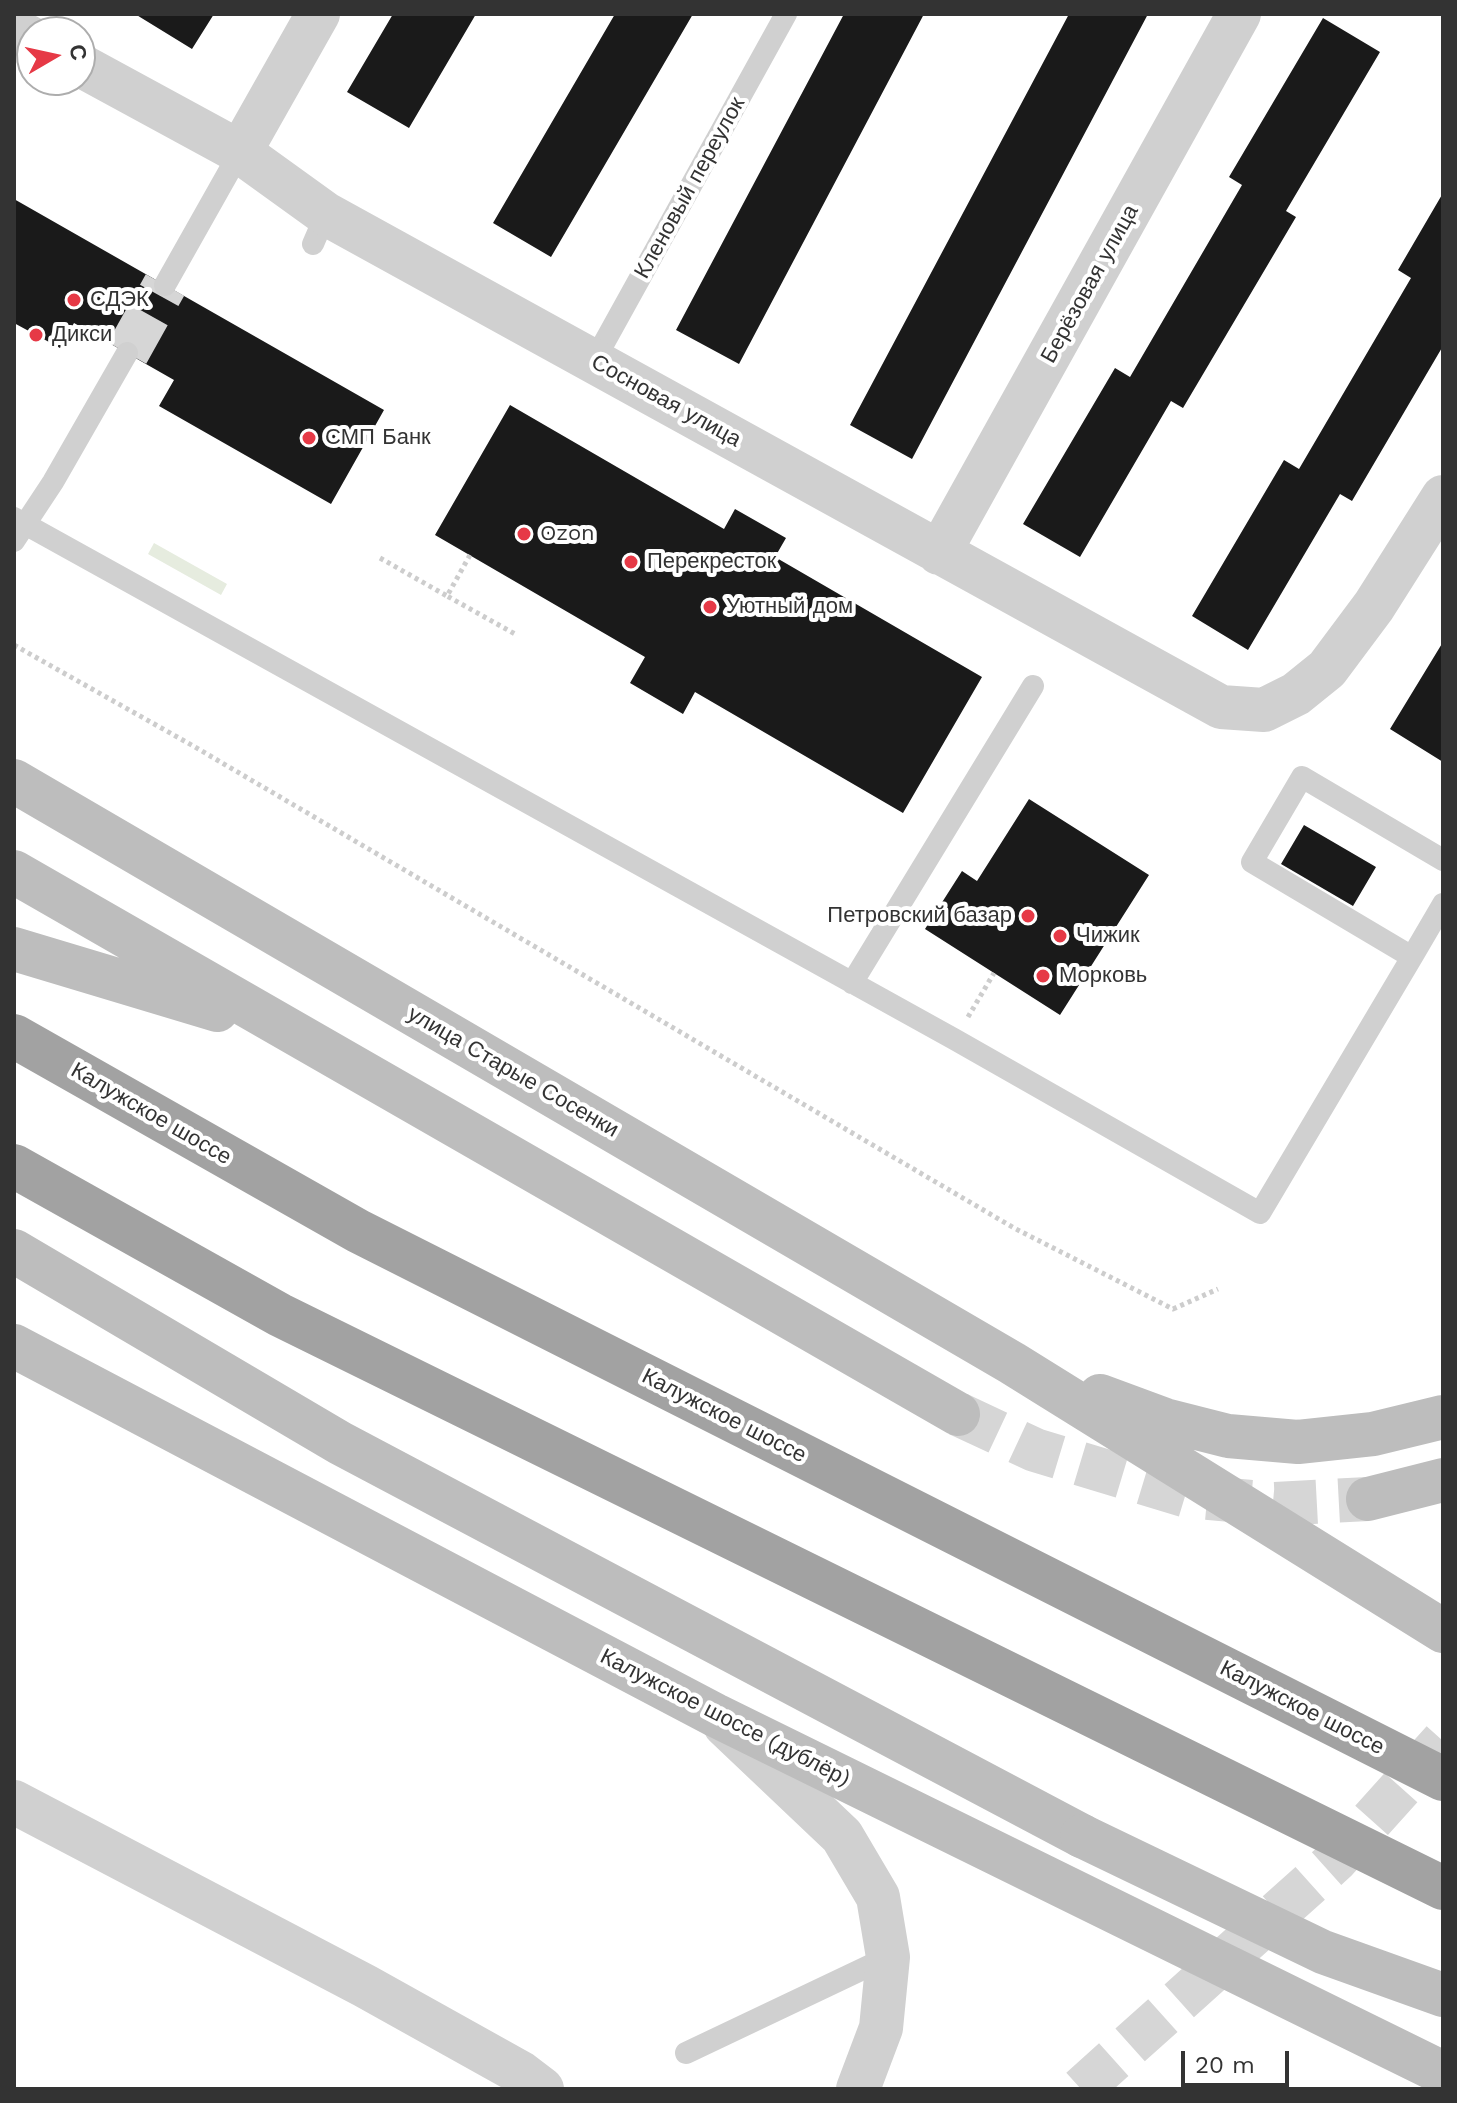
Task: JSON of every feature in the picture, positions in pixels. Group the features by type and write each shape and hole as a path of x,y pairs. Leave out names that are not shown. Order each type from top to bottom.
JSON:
{"highway":[{"name":"Калужское шоссе","path":"14,1036 358,1231 1443,1779"},
{"path":"14,1166 280,1315 1443,1888"}],"main road":[{"name":"улица Старые Сосенки","path":"14,781 1012,1363"},
{"path":"14,872 958,1414"},
{"path":"14,949 293,1032"},
{"path":"14,1251 340,1443 1082,1836 1323,1952 1443,1995"},
{"name":"Калужское шоссе (дублёр)","path":"14,1346 715,1715 1443,2073"},
{"path":"1012,1363 1165,1420 1228,1436 1298,1442 1373,1434 1443,1417"},
{"path":"1012,1363 1443,1631"},
{"path":"1368,1499 1443,1480"},
{"path":"1319,2011 1443,2045"}],"street":[{"path":"240,152 318,14"},
{"name":"Берёзовая улица","path":"939,553 1239,14"},
{"name":"Сосновая улица","path":"96,74 240,152 319,229 594,361 1221,707 1264,710 1296,694 1327,669 1374,606 1443,497"},
{"path":"715,1715 842,1836 878,1897 888,1957 881,2028 858,2089"},
{"path":"14,1802 365,1986 521,2073 542,2089"}],"lane":[{"name":"Кленовый переулок","path":"594,361 786,14"},
{"path":"165,285 240,152"},
{"path":"127,353 18,528 954,1039 1260,1213 1443,904"},
{"path":"852,983 1033,686"},
{"path":"1412,957 1252,862 1302,777 1443,860"},
{"path":"686,2053 888,1957"}],"path":[{"path":"447,596 470,555"},
{"path":"380,558 515,634"},
{"path":"14,645 209,755 1014,1228 1173,1309 1218,1289"},
{"path":"954,1039 994,973"}],"shaded area":[{"path":"154,543 227,584 221,595 148,554"}],"building":[{"path":"135,14 214,14 192,49"},
{"path":"393,14 476,14 409,128 347,92"},
{"path":"615,14 693,14 551,257 493,223"},
{"path":"844,14 924,14 739,364 676,330"},
{"path":"1069,14 1148,14 912,459 850,425"},
{"path":"1323,18 1380,52 1286,211 1296,217 1183,408 1171,401 1080,557 1023,524 1115,368 1130,377 1242,185 1229,177"},
{"path":"1443,193 1443,346 1352,501 1340,494 1248,650 1192,616 1284,460 1299,469 1411,278 1398,270"},
{"path":"14,199 384,410 331,504 159,406 174,380 74,323 60,348 14,323"},
{"name":"Уютный дом","path":"510,405 724,529 735,509 786,538 775,557 982,677 903,813 695,692 683,714 630,683 645,657 435,535"},
{"path":"1443,642 1443,762 1390,729"},
{"name":"Петровский базар","path":"1029,799 1149,875 1060,1015 925,929 962,871 977,881"},
{"path":"1304,825 1376,867 1353,906 1281,864"}],"tunnel":[{"path":"127,353 165,285"},
{"path":"958,1414 1035,1450 1187,1496 1275,1504 1368,1499"},
{"path":"1081,2089 1335,1861 1443,1741"}],"place":[{"name":"СДЭК","path":"74,300"},
{"name":"Дикси","path":"36,335"},
{"name":"СМП Банк","path":"309,438"},
{"name":"Ozon","path":"524,534"},
{"name":"Перекресток","path":"631,562"},
{"name":"Уютный дом","path":"710,607"},
{"name":"Петровский базар","path":"1028,916"},
{"name":"Чижик","path":"1060,936"},
{"name":"Морковь","path":"1043,976"}]}
